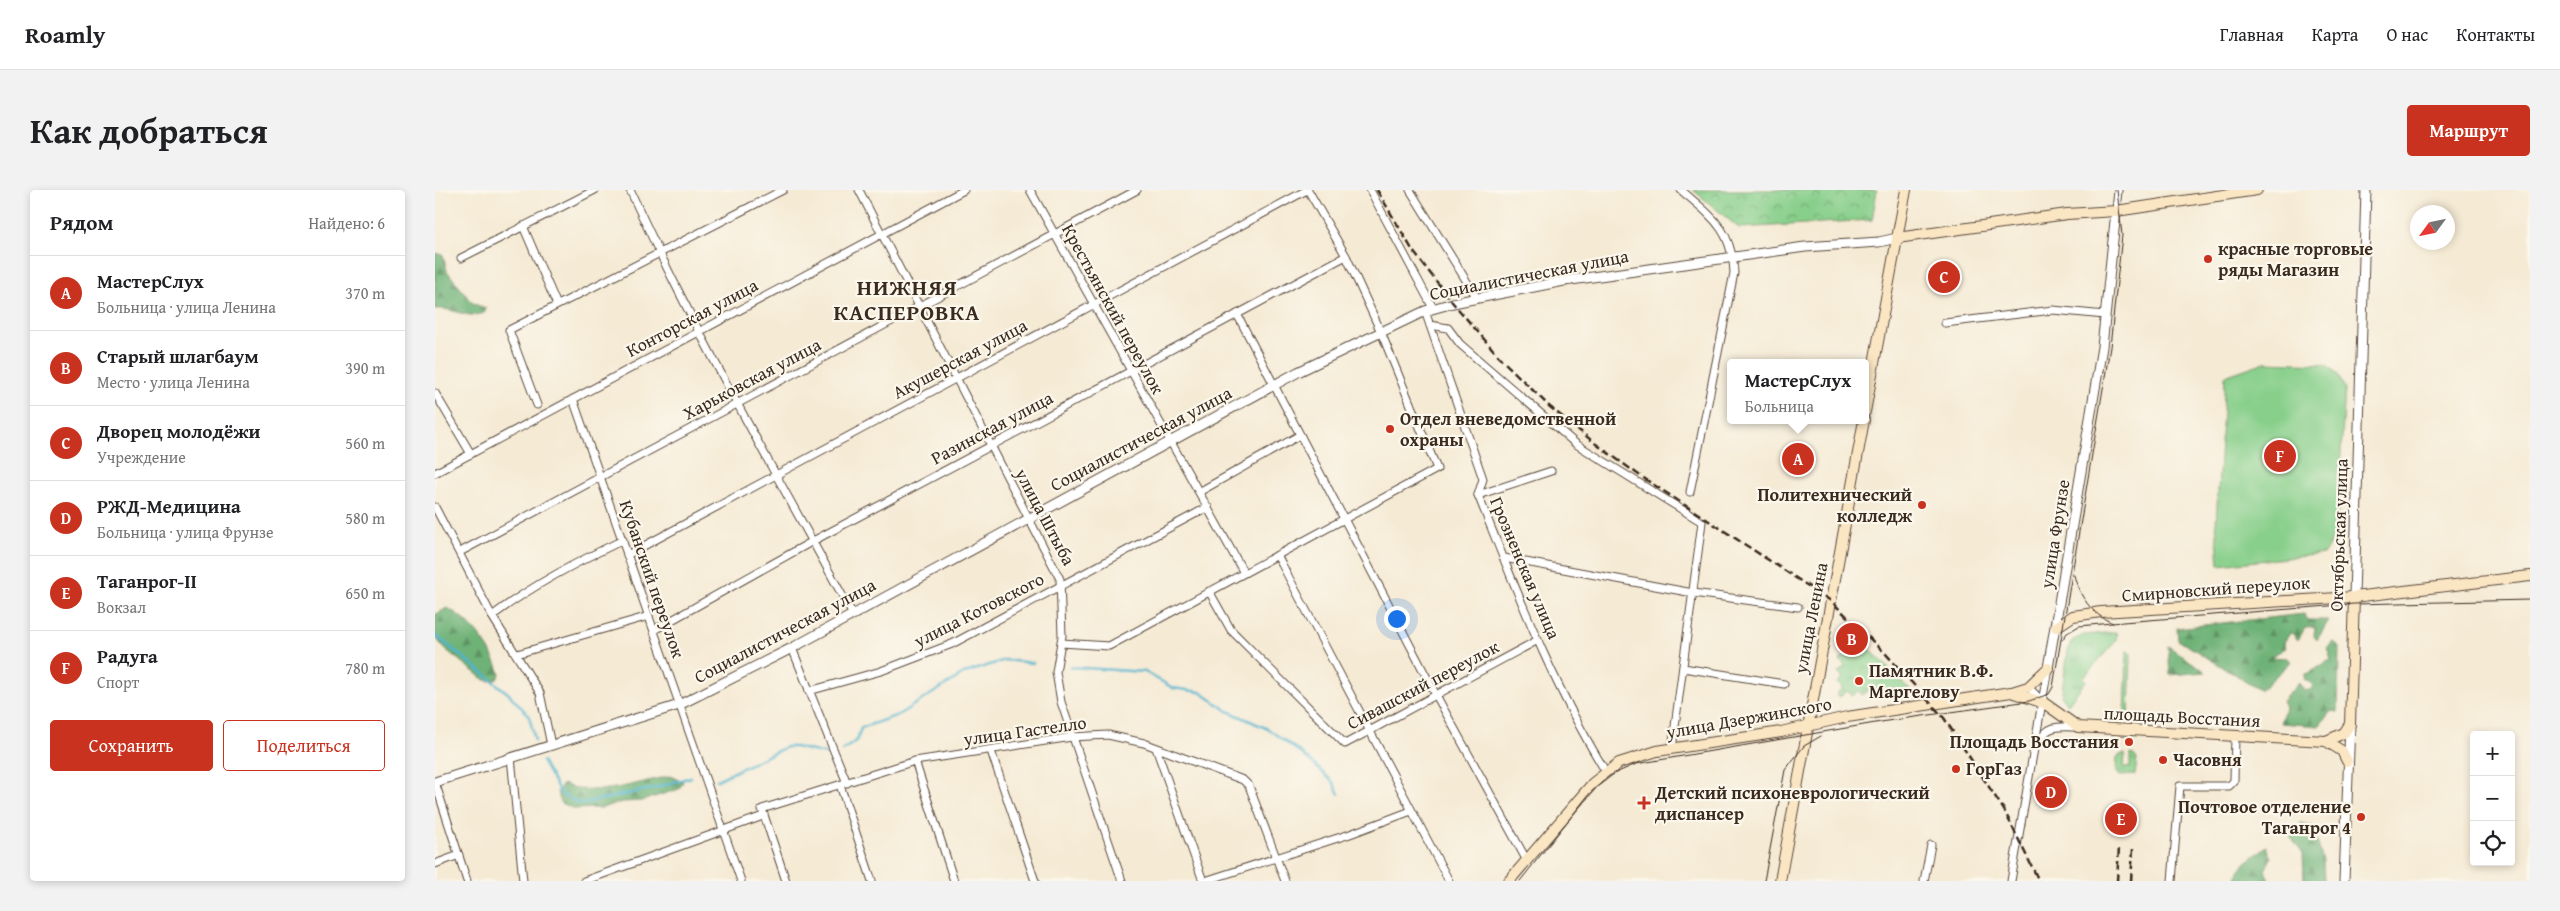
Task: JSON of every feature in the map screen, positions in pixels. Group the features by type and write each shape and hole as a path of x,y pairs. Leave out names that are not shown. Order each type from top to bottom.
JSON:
{"main road":[{"path":"1869,390 1906,190"},
{"path":"1897,238 2067,214 2116,211 2257,190"},
{"name":"улица Ленина","path":"1780,881 1863,424"},
{"name":"Смирновский переулок","path":"2056,627 2073,616 2101,612 2354,596 2530,576"},
{"name":"Октябрьская улица","path":"2349,724 2354,596"},
{"path":"2011,692 2028,687 2049,668"},
{"name":"улица Дзержинского","path":"1509,881 1578,799 1606,772 1628,759 1672,748 1741,739 1807,725 2011,692 2044,703"},
{"name":"площадь Восстания","path":"2044,703 2078,727 2326,741"},
{"path":"2326,741 2343,732 2349,724"},
{"path":"2326,741 2342,751 2347,761"}],"street":[{"path":"461,258 595,190"},
{"path":"630,190 659,253 738,404 853,615"},
{"path":"537,405 509,330 783,190"},
{"name":"улица Штыба","path":"859,190 1060,579 1061,643 1056,672 1061,702 1122,881"},
{"name":"Конторская улица","path":"435,473 964,190"},
{"name":"Крестьянский переулок","path":"1030,190 1244,573"},
{"name":"Харьковская улица","path":"460,552 1137,190"},
{"path":"1061,643 1109,646 1437,469 1381,332 1346,256 1307,190"},
{"name":"Акушерская улица","path":"627,555 1307,190"},
{"name":"Грозненская улица","path":"1370,190 1429,310 1429,325 1483,479 1478,495 1538,640 1577,725 1606,772"},
{"path":"1410,190 1477,298"},
{"path":"1681,190 1719,224 1730,244 1733,258 1733,285 1690,492"},
{"name":"улица Фрунзе","path":"2011,881 2044,703 2105,314 2118,190"},
{"name":"Октябрьская улица","path":"2354,596 2366,190"},
{"path":"523,226 557,305"},
{"name":"Социалистическая улица","path":"435,782 679,705 792,648 1027,518 1274,386 1429,310 1477,298 1564,281 1805,247 1879,242 1897,238"},
{"name":"Разинская улица","path":"654,630 813,541 1346,256"},
{"path":"1945,323 2053,310 2105,314"},
{"path":"1237,314 1436,695 1526,859"},
{"path":"1429,325 1448,328 1463,347 1576,444 1702,522 1672,748"},
{"path":"435,393 471,454"},
{"name":"Кубанский переулок","path":"573,399 741,881"},
{"path":"1199,492 1300,435"},
{"path":"1478,495 1551,471"},
{"path":"435,506 492,616 540,693 551,745"},
{"name":"улица Котовского","path":"809,691 881,671 919,658 959,640 1207,508"},
{"path":"492,616 529,590 567,567 623,540"},
{"path":"1277,555 1449,881"},
{"path":"1504,558 1693,593 1798,607"},
{"name":"Сивашский переулок","path":"1209,591 1231,630 1345,744 1538,640"},
{"path":"517,654 649,616"},
{"path":"792,648 844,784 872,881"},
{"path":"1683,668 1784,684"},
{"path":"2028,687 2044,703"},
{"name":"Октябрьская улица","path":"2344,881 2349,724"},
{"path":"2035,753 2043,734 2054,726 2078,727"},
{"name":"улица Гастелло","path":"584,881 723,830 763,812 915,761 1072,737 1108,736 1144,743 1243,780 1249,786 1285,881"},
{"path":"2173,881 2180,786 2225,787 2235,781 2235,736"},
{"path":"1156,748 1204,881 1411,811"},
{"path":"991,750 1035,881"},
{"path":"511,758 523,881"},
{"path":"915,761 954,881"},
{"path":"435,782 467,881"},
{"path":"763,812 786,881"},
{"path":"1924,881 1931,845"},
{"path":"435,864 459,855"}],"green space":[{"path":"1693,190 1877,190 1872,220 1739,228"},
{"path":"435,253 443,255 447,271 474,304 486,308 484,313 472,315 435,309"},
{"path":"2265,362 2325,364 2337,373 2345,389 2336,533 2324,554 2219,565 2216,523 2225,376"},
{"path":"447,608 456,613 480,636 497,664 500,674 497,679 489,681 483,679 445,649 435,637 435,615"},
{"path":"2304,614 2308,620 2329,620 2317,640 2314,636 2315,627 2305,628 2298,640 2291,632 2284,642 2286,648 2270,657 2288,658 2291,662 2261,690 2178,640 2177,628"},
{"path":"1846,625 1913,693 1891,694 1886,689 1880,694 1876,690 1871,694 1867,691 1862,695 1858,691 1853,696 1847,691 1840,697 1836,694 1843,688 1838,683 1843,678 1838,673 1845,666 1840,660 1847,653 1842,648"},
{"path":"2116,632 2116,641 2083,678 2086,681 2068,704 2061,697 2068,651 2073,640 2084,635"},
{"path":"2334,642 2339,646 2338,712 2331,711 2319,726 2280,723 2285,708 2282,701 2299,683 2304,691 2313,689 2312,684 2304,679 2305,674 2331,660 2327,648"},
{"path":"2168,646 2206,672 2170,675"},
{"path":"2127,651 2131,652 2129,719 2125,719"},
{"path":"2125,754 2124,767 2130,768 2130,754 2134,755 2137,759 2135,775 2120,776 2116,772 2117,757"},
{"path":"670,776 683,782 679,789 642,801 622,802 601,808 575,809 561,803 557,792 563,784 589,790 603,789"},
{"path":"2301,823 2312,826 2323,860 2324,881 2304,881 2303,854 2289,835"},
{"path":"2267,846 2271,858 2265,870 2269,881 2234,881 2245,863"}],"waterway":[{"path":"435,635 509,694 529,716 535,740"},
{"path":"842,751 857,740 861,728 898,715 965,673 1005,660 1033,663"},
{"path":"1070,667 1145,672 1173,688 1200,692 1228,711 1268,729 1300,752 1333,782 1339,794"},
{"path":"717,780 786,747 795,747 830,755"},
{"path":"542,761 561,794 580,804 655,788 691,777"}],"tram line":[{"path":"1520,881 1590,793 1609,776 1636,764 1887,721 2029,701 2049,694 2053,687 2110,347 2122,235 2117,190"},
{"path":"2074,575 2079,590 2087,604 2105,620 2113,623"},
{"path":"2062,640 2067,633 2079,626 2123,622 2354,604 2530,600"},
{"path":"1764,881 1785,770 1804,746 1821,736"}],"railway":[{"path":"1377,190 1413,251 1453,303 1502,360 1550,407 1639,475 1831,601 1885,653 1944,718 2004,810 2039,881"},
{"path":"2117,881 2119,847"},
{"path":"2131,881 2133,849"}],"place":[{"name":"красные торговые ряды Магазин","path":"2208,259"},
{"name":"Дворец молодёжи","path":"1944,277"},
{"name":"Отдел вневедомственной охраны","path":"1390,429"},
{"name":"Радуга","path":"2280,456"},
{"name":"МастерСлух","path":"1798,459"},
{"name":"Политехнический колледж","path":"1922,505"},
{"name":"Старый шлагбаум","path":"1852,639"},
{"name":"Памятник В.Ф. Маргелову","path":"1859,681"},
{"name":"Площадь Восстания","path":"2129,742"},
{"name":"Часовня","path":"2163,760"},
{"name":"ГорГаз","path":"1956,769"},
{"name":"РЖД-Медицина","path":"2051,792"},
{"name":"Детский психоневрологический диспансер","path":"1644,803"},
{"name":"Почтовое отделение Таганрог 4","path":"2361,817"},
{"name":"Таганрог-II","path":"2121,819"}],"district":[{"name":"НИЖНЯЯ КАСПЕРОВКА","path":"907,300"}]}
